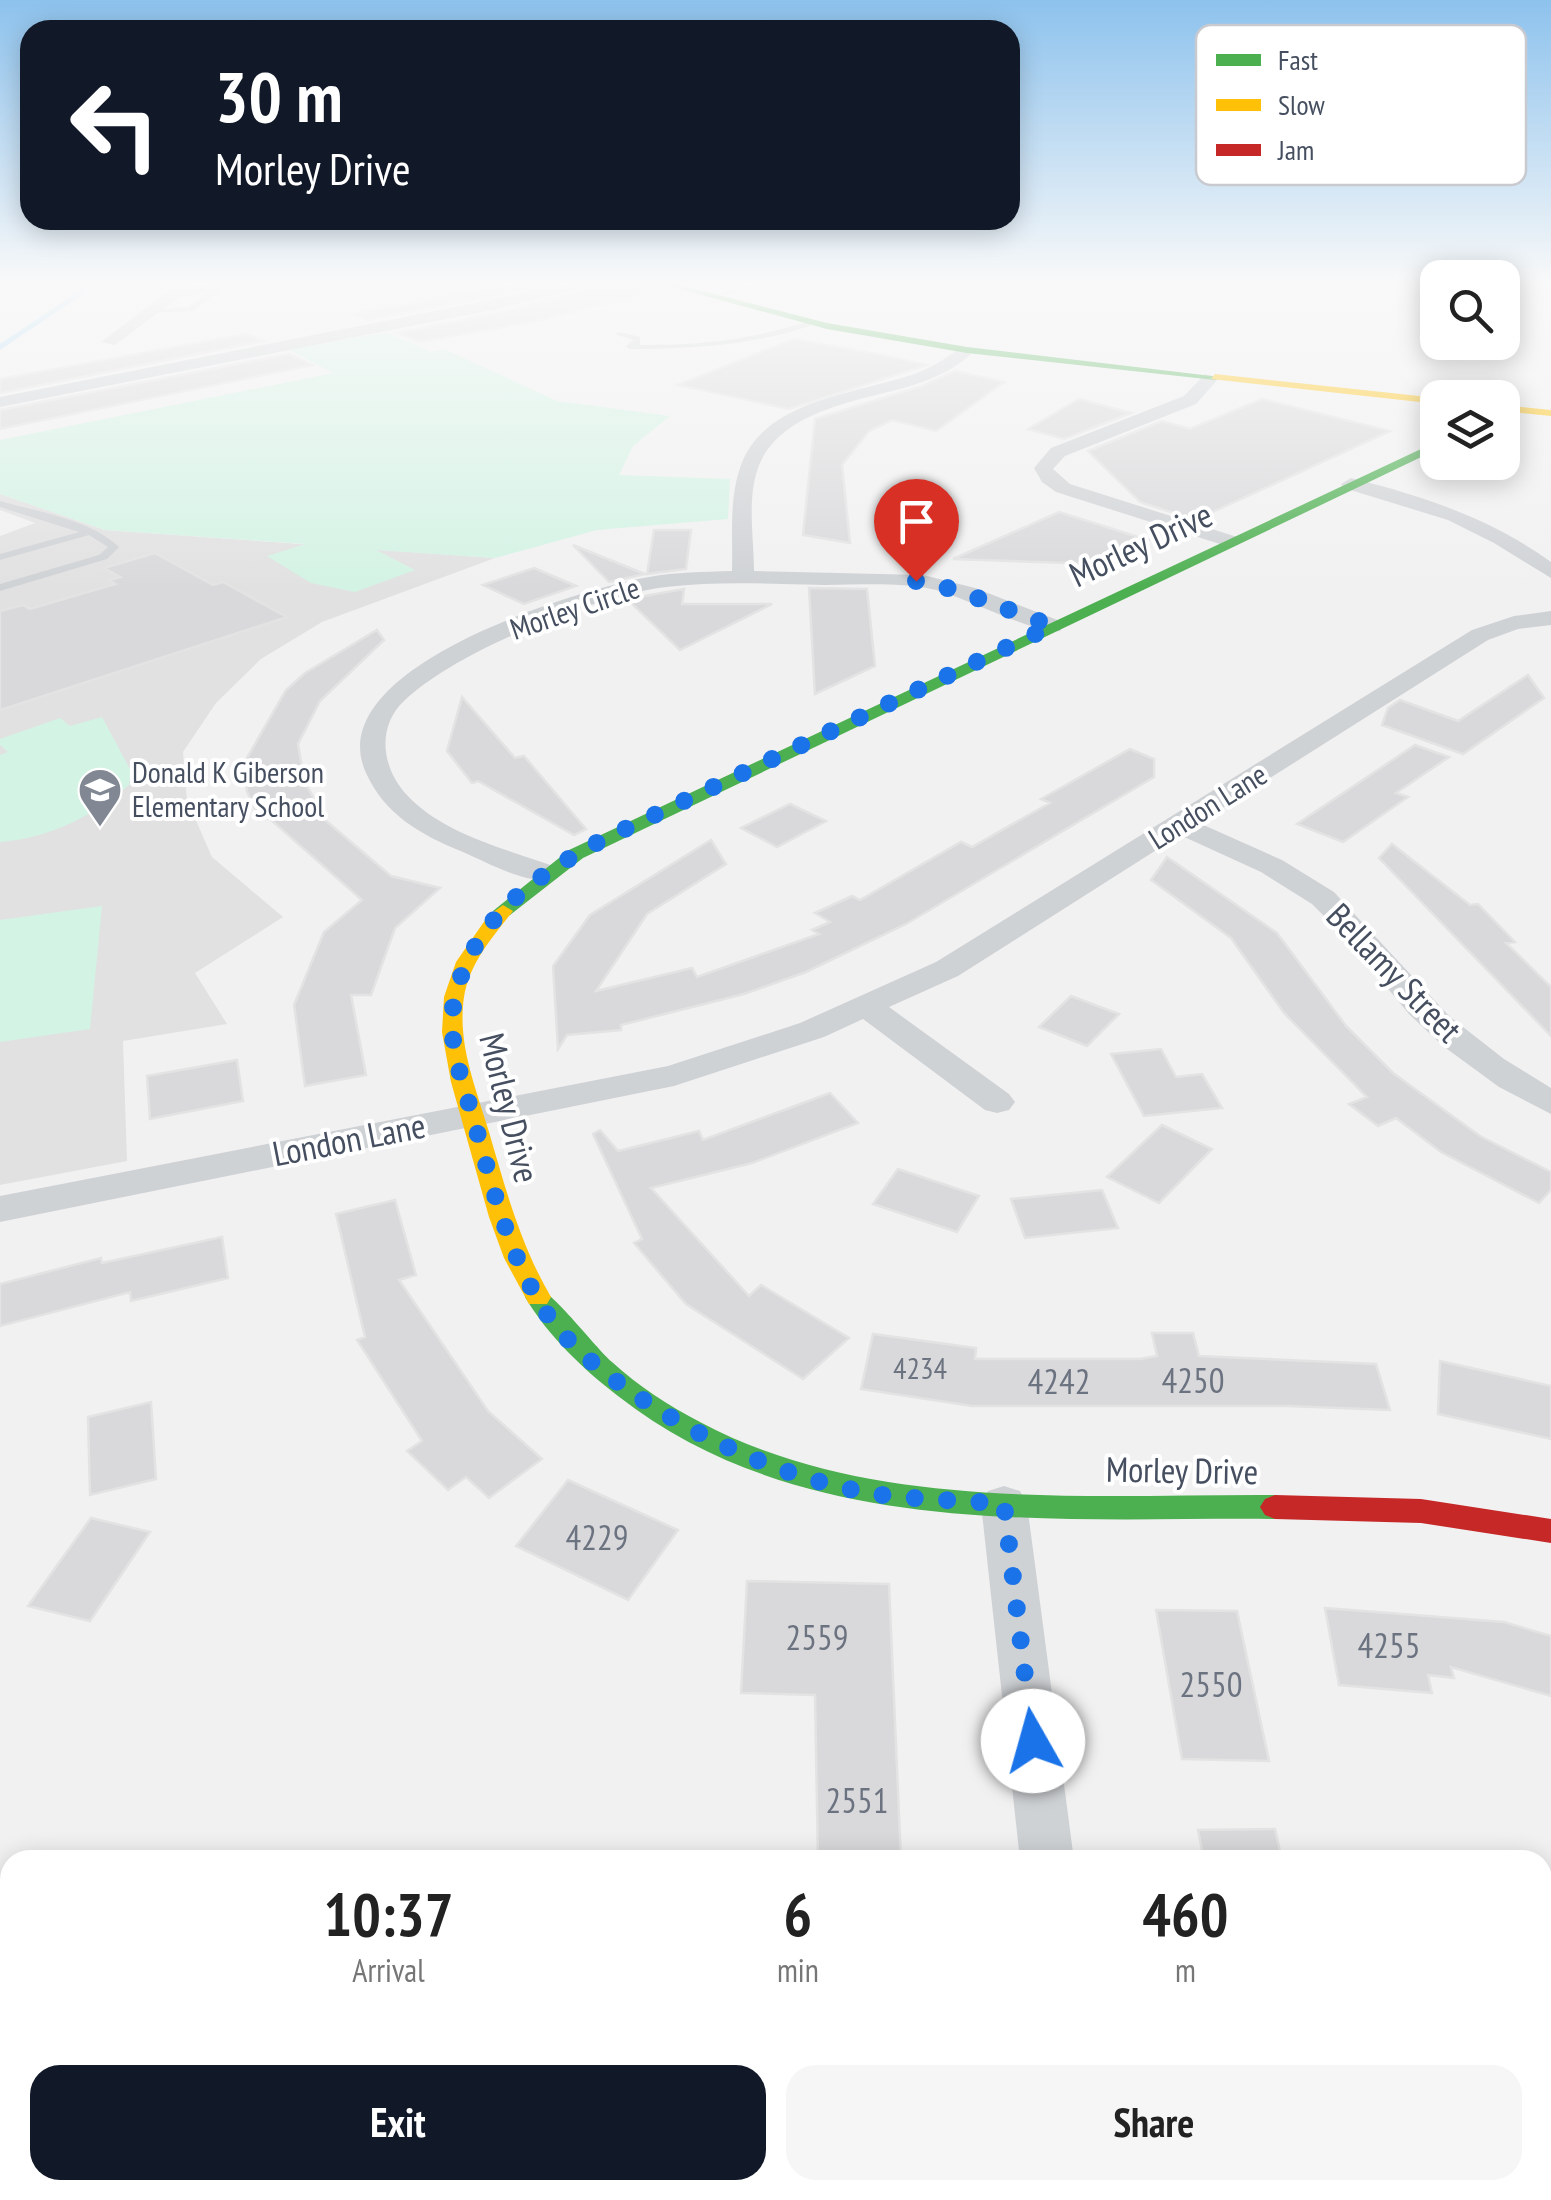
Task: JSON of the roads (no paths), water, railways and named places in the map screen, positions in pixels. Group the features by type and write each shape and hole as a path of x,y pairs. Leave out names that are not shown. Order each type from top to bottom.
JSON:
{"street":[{"path":"0,402 89,385"},
{"path":"743,578 746,481 758,449 805,414 894,385"},
{"path":"1205,385 1190,400 1074,444 1047,460 1043,468 1048,478 1063,488 1230,541"},
{"path":"1277,385 1420,399"},
{"path":"1520,410 1551,413"},
{"name":"Morley Drive","path":"1420,452 606,838 546,873 511,899 485,930 456,992 451,1022 455,1059 504,1231 524,1277 548,1315 586,1356 633,1393 685,1426 811,1478 875,1494 1004,1504 1410,1508 1494,1517 1551,1531"},
{"path":"1350,484 1476,522 1510,540 1551,572"},
{"name":"Morley Circle","path":"546,873 435,828 406,809 387,790 375,766 370,738 380,714 400,689 425,668 535,621 631,587 690,579 892,579 937,584 1052,626"},
{"name":"London Lane","path":"0,1209 674,1074 812,1030 947,969 1480,635 1514,623 1551,618"},
{"path":"535,621 561,632"},
{"name":"Bellamy Street","path":"1179,825 1256,857 1324,899 1353,926 1438,1025 1516,1084 1551,1102"},
{"path":"867,1007 997,1102"},
{"path":"1004,1504 1046,1850"}],"lane":[{"path":"0,504 87,532 114,547 111,552 0,588"},
{"path":"0,557 87,532"}],"place":[{"name":"Donald K Giberson Elementary School","path":"100,828"}]}
